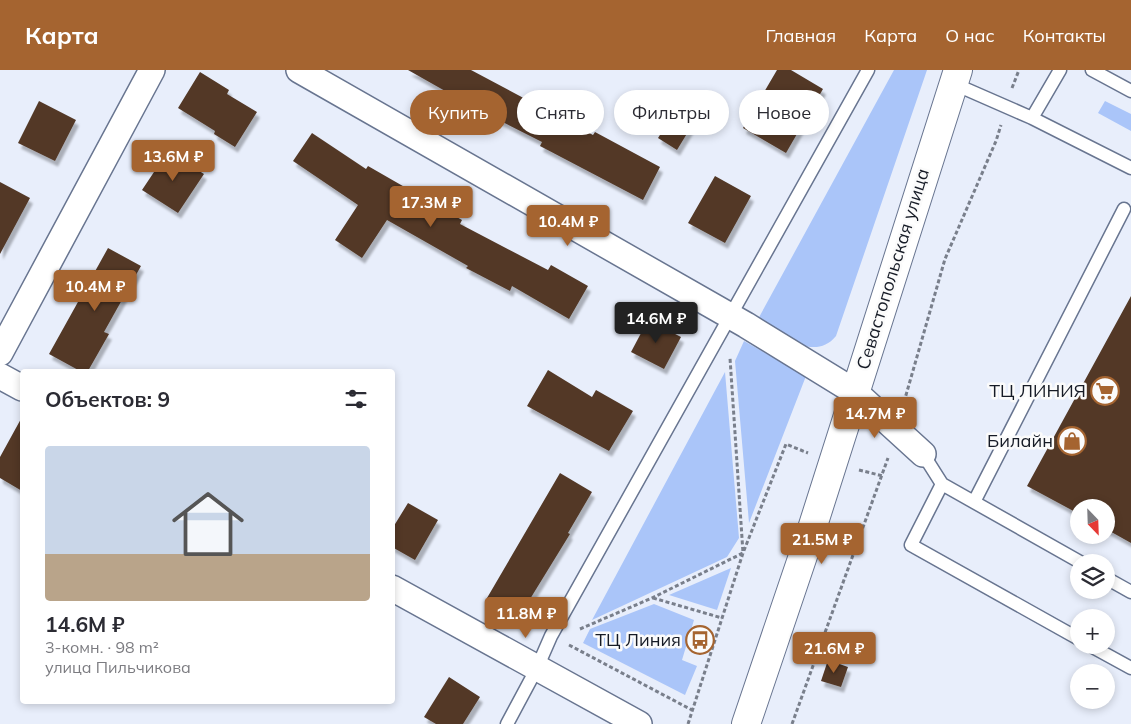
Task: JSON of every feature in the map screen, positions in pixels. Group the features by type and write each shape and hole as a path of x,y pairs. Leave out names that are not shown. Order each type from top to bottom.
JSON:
{"main road":[{"name":"Севастопольская улица","path":"746,724 833,462 955,76"}],"street":[{"path":"0,353 152,70"},
{"path":"299,70 731,317 855,392 923,454"},
{"path":"0,376 20,387"},
{"path":"395,590 640,724"}],"lane":[{"path":"506,724 543,671 551,636 868,70"},
{"path":"1032,118 1060,70"},
{"path":"1092,70 1131,91"},
{"path":"955,76 1006,107 1032,118 1131,168"},
{"path":"974,502 1124,209"},
{"path":"923,454 942,484 1070,556"},
{"path":"942,484 911,545 1070,634"},
{"path":"1115,583 1131,592"},
{"path":"1105,654 1131,668"}],"path":[{"path":"792,724 883,476 944,259 996,141 1019,70"},
{"path":"730,352 743,553"},
{"path":"688,724 743,553 786,444 833,462 883,476"},
{"path":"576,634 580,628 652,598 743,553"},
{"path":"652,598 722,618"},
{"path":"543,671 572,639"},
{"path":"568,645 692,710"}],"shaded area":[{"path":"894,70 927,70 836,336 827,344 818,347 807,347 797,344 757,321"},
{"path":"1105,101 1131,114 1131,131 1098,113"},
{"path":"744,341 806,376 749,523 735,361"},
{"path":"725,372 739,538 727,557 592,620"},
{"path":"731,568 717,610 669,595"},
{"path":"654,604 694,620 682,660 697,666 685,695 583,643 590,629"}],"building":[{"path":"408,70 471,70 517,95 517,129 507,124 507,90 443,90"},
{"path":"777,70 791,70 823,89 822,90 765,90"},
{"path":"200,72 229,90 227,94 257,112 235,147 214,134 215,131 178,108"},
{"path":"39,101 76,120 55,161 18,143"},
{"path":"312,133 366,169 368,166 462,220 460,224 548,270 551,265 588,286 569,319 512,286 510,291 466,268 468,266 387,220 362,258 335,240 358,205 293,161"},
{"path":"528,135 601,135 660,167 643,200 540,146 542,142"},
{"path":"660,135 686,135 677,150 658,138"},
{"path":"755,135 796,135 786,153"},
{"path":"168,151 204,174 178,213 142,190"},
{"path":"715,176 751,196 725,243 688,223"},
{"path":"0,182 30,198 0,254"},
{"path":"108,248 141,266 104,332 109,334 89,369 76,369 49,354"},
{"name":"ТЦ ЛИНИЯ","path":"1131,296 1131,543 1115,534 1115,499 1070,499 1070,509 1027,486"},
{"path":"648,320 681,337 664,369 631,352"},
{"path":"548,370 592,397 596,390 633,411 609,451 527,406"},
{"path":"20,421 20,490 0,478 0,457"},
{"path":"560,473 592,492 568,533 570,534 519,617 487,598"},
{"path":"408,503 438,520 415,560 395,549 395,524"},
{"path":"828,660 848,667 841,687 821,681"},
{"path":"449,677 480,697 463,724 436,724 424,717"}],"place":[{"name":"ТЦ ЛИНИЯ","path":"1105,391"},
{"name":"Билайн","path":"1072,441"},
{"name":"ТЦ Линия","path":"700,640"}]}
